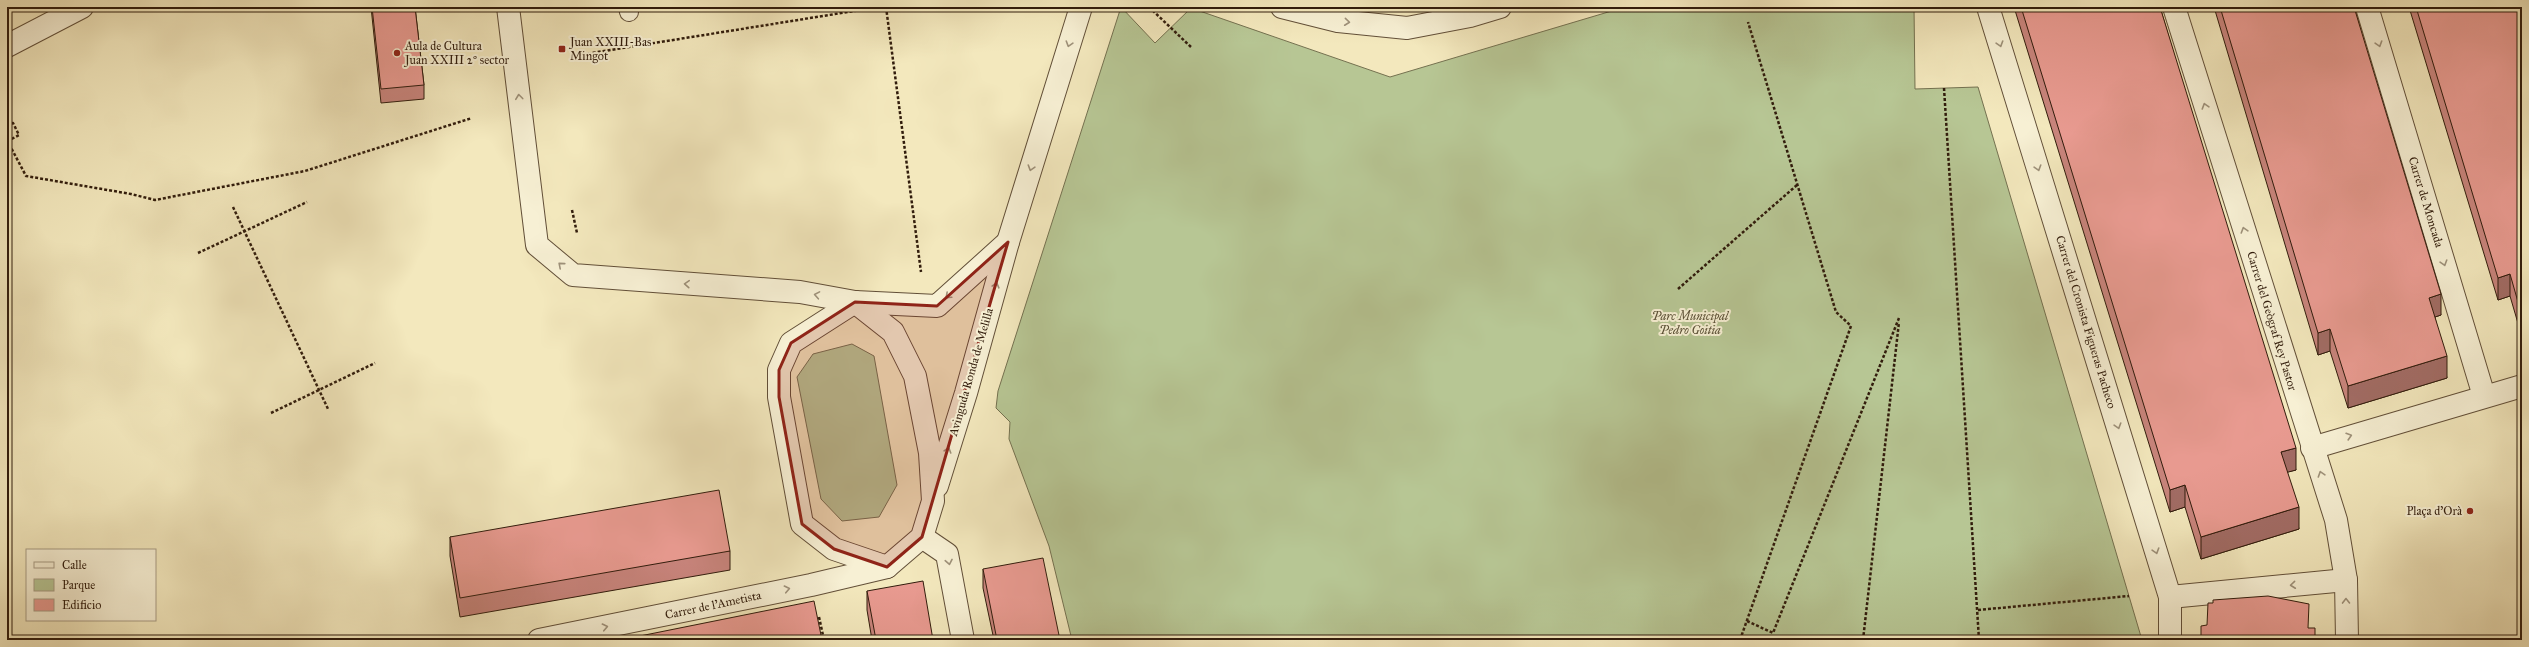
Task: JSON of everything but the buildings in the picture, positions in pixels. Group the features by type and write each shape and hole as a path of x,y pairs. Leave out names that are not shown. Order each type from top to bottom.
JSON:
{"street":[{"path":"7,46 82,7"},
{"path":"508,7 538,245 572,275 800,292 855,302 937,306 1008,242"},
{"name":"Avinguda Ronda de Melilla","path":"922,537 966,393 1008,242 1081,7"},
{"path":"1282,7 1338,21 1407,28 1470,16 1500,7"},
{"name":"Carrer del Cronista Figueras Pacheco","path":"1988,7 2170,597 2170,640"},
{"name":"Carrer del Geògraf Rey Pastor","path":"2174,7 2312,448 2336,520 2346,580 2347,640"},
{"name":"Carrer de Moncada","path":"2367,7 2484,396"},
{"path":"855,302 893,332 915,376 930,453 932,501"},
{"path":"855,302 791,343 779,370 779,397 802,524 834,549 886,567 922,537 947,554 963,640"},
{"path":"2312,448 2522,386"},
{"name":"Carrer de l'Ametista","path":"539,640 886,567"},
{"path":"2170,597 2346,580"}],"path":[{"path":"573,56 879,7"},
{"path":"886,7 922,280"},
{"path":"1149,7 1192,48"},
{"path":"1740,640 1851,326 1836,312 1748,22"},
{"path":"1944,88 1979,640"},
{"path":"7,125 13,123 20,135 7,141 26,176 131,194 155,200 304,171 472,118"},
{"path":"1678,289 1797,185"},
{"path":"198,253 308,202"},
{"path":"233,207 328,409"},
{"path":"1747,621 1773,633 1899,318 1863,640"},
{"path":"270,413 375,363"},
{"path":"1978,610 2129,596"},
{"path":"819,613 824,640"}],"highlighted area":[{"path":"1008,242 922,537 887,567 834,549 802,524 779,397 779,370 791,343 855,302 937,306"}],"green space":[{"name":"Parc Municipal Pedro Goitia","path":"1121,7 1155,43 1191,8 1390,77 1625,7 1914,7 1915,89 1978,87 2142,640 1072,640 1049,546 1009,439 1010,422 996,408 998,391"},
{"path":"852,344 874,356 897,485 879,517 842,521 821,499 797,377 813,354"}],"place":[{"name":"Juan XXIII-Bas Mingot","path":"562,49"},
{"name":"Aula de Cultura Juan XXIII 2º sector","path":"397,53"},
{"name":"Plaça d'Orà","path":"2470,511"}]}
